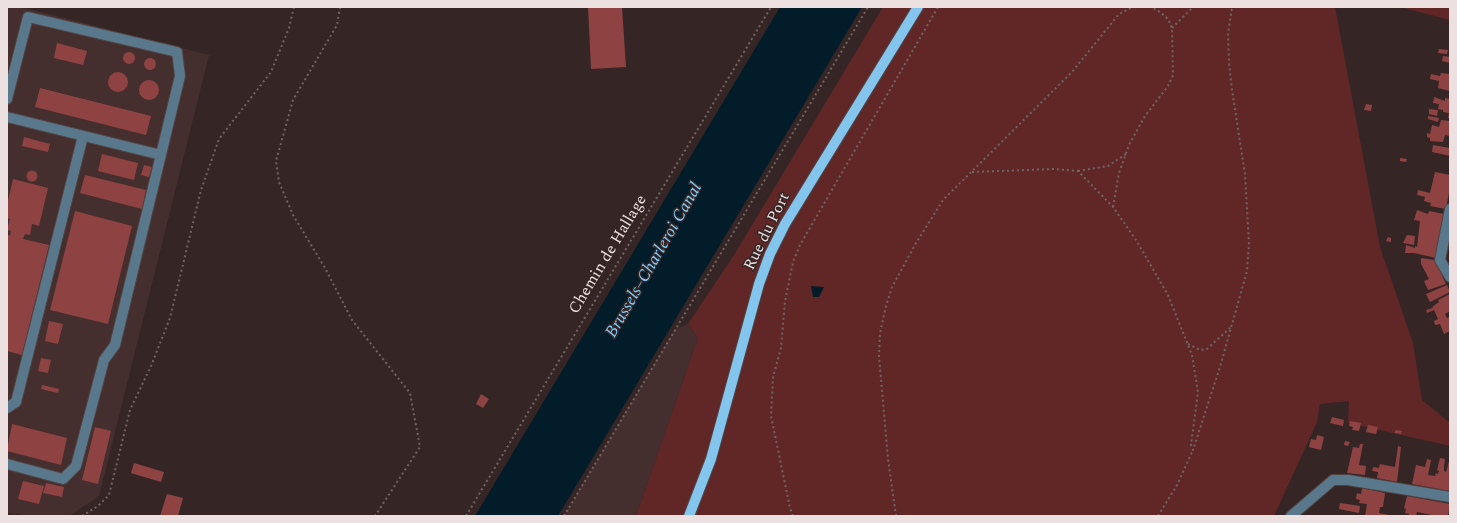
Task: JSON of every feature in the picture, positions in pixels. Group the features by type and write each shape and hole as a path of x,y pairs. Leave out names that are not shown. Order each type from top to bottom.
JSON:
{"main road":[{"name":"Rue du Port","path":"689,516 712,459 759,284 770,254 785,224 918,7"}],"street":[{"path":"7,99 28,12 177,52 180,76 115,345 104,360 76,466 63,479 7,464"},
{"path":"7,117 161,155"},
{"path":"7,408 16,402 83,136"},
{"path":"1450,208 1440,260 1450,277"},
{"path":"1291,516 1333,480 1348,480 1450,497"}],"path":[{"path":"82,516 98,506 109,495 130,410 151,366 170,318 201,190 219,139 271,72 289,28 294,7"},
{"path":"340,7 337,25 293,100 276,161 279,182 293,215 325,268 352,320 410,393 420,447 375,516"},
{"name":"Chemin de Hallage","path":"466,516 771,7"},
{"path":"564,516 868,7"},
{"path":"793,516 790,508 771,416 773,377 781,348 785,301 793,262 800,245 938,7"},
{"path":"896,516 888,459 879,356 880,333 886,306 903,266 943,200 1072,72 1119,14 1133,7"},
{"path":"1113,207 1119,173 1126,154 1145,116 1168,86 1173,75 1172,28 1168,19 1151,7"},
{"path":"1172,28 1193,7"},
{"path":"1158,516 1177,485 1193,450 1232,326 1247,271 1249,244 1243,152 1232,90 1229,63 1228,34 1232,7"},
{"path":"972,172 1054,169 1078,171 1108,166 1126,154"},
{"path":"1078,171 1113,207 1136,240 1168,295 1188,344 1196,374 1198,392 1191,445 1193,450"},
{"path":"1188,344 1200,350 1207,349 1232,326"}],"shaded area":[{"path":"7,7 21,7 209,55 99,496 69,516 34,516 7,513"},
{"path":"883,7 1335,7 1380,247 1413,343 1422,400 1450,423 1450,446 1348,423 1349,401 1320,404 1317,422 1274,516 636,516 698,338 688,324 734,255"},
{"path":"1400,7 1450,7 1450,20"},
{"path":"688,324 698,338 636,516 564,516 675,329"}],"water":[{"name":"Brussels–Charleroi Canal","path":"780,7 862,7 558,516 475,516"},
{"path":"811,286 824,287 819,297 813,297"}],"building":[{"path":"588,7 622,7 626,67 591,69"},
{"path":"57,43 87,51 83,65 54,58"},
{"path":"1439,49 1448,50 1447,54 1438,53"},
{"path":"127,52 131,52 135,58 131,64 127,64 123,60 123,56"},
{"path":"1443,56 1450,57 1450,63 1442,61"},
{"path":"148,58 152,58 156,64 152,70 148,70 144,66 144,62"},
{"path":"118,72 125,75 128,82 125,89 118,92 111,89 108,82 111,75"},
{"path":"1441,73 1450,74 1450,91 1438,88 1439,81 1430,79 1431,74 1440,76"},
{"path":"145,80 153,80 159,86 159,94 153,100 145,100 139,94 139,86"},
{"path":"40,88 151,116 146,135 35,107"},
{"path":"1434,97 1445,101 1445,98 1450,99 1450,118 1448,118 1449,113 1438,109 1439,104 1433,103"},
{"path":"1366,104 1372,105 1371,111 1364,110"},
{"path":"1429,109 1438,110 1437,116 1429,114"},
{"path":"1428,116 1439,118 1438,122 1428,119"},
{"path":"1441,120 1450,121 1450,136 1445,135 1443,142 1430,141 1430,138 1427,137 1427,133 1430,134 1432,125 1439,127"},
{"path":"24,137 50,144 48,152 22,146"},
{"path":"1433,145 1450,148 1450,156 1432,152"},
{"path":"102,154 138,163 134,180 98,171"},
{"path":"1400,158 1407,159 1406,162 1400,161"},
{"path":"144,165 152,167 149,177 141,175"},
{"path":"30,171 34,171 36,172 36,180 30,181 27,178 27,174"},
{"path":"1435,172 1450,175 1450,187 1446,209 1430,206 1431,203 1424,201 1425,197 1417,195 1418,190 1430,193"},
{"path":"85,175 146,190 142,209 80,193"},
{"path":"13,179 48,188 39,226 32,224 30,235 25,234 23,239 49,245 22,355 7,351 7,235 10,235 11,231 7,230 10,219 7,218 7,205"},
{"path":"1417,210 1428,214 1429,211 1444,214 1436,258 1414,253 1405,253 1406,245 1415,248 1415,246 1417,247 1420,221 1414,220"},
{"path":"75,211 132,226 108,324 50,310"},
{"path":"1407,235 1415,236 1414,245 1403,243"},
{"path":"1388,237 1391,238 1391,242 1386,241"},
{"path":"1421,258 1435,260 1446,284 1428,290 1424,281 1429,279 1421,264"},
{"path":"1447,285 1450,292 1430,302 1426,294"},
{"path":"1450,294 1450,311 1445,314 1447,318 1450,317 1450,331 1444,334 1440,324 1435,325 1434,321 1438,319 1434,310 1427,313 1426,310 1433,308 1432,307 1439,302 1438,300"},
{"path":"49,321 63,324 58,344 45,341"},
{"path":"41,358 51,360 48,373 38,371"},
{"path":"42,385 59,389 58,393 41,389"},
{"path":"481,394 489,399 483,408 476,404"},
{"path":"1332,417 1344,420 1343,426 1330,423"},
{"path":"1350,421 1361,423 1359,431 1352,430 1353,427 1349,426"},
{"path":"12,424 67,438 61,465 7,451"},
{"path":"1368,425 1378,427 1376,434 1366,432"},
{"path":"95,427 111,431 98,484 82,480"},
{"path":"1395,430 1402,431 1401,434 1395,433"},
{"path":"1317,435 1324,437 1321,450 1309,447 1311,439 1316,440"},
{"path":"1345,441 1350,442 1348,446 1344,445"},
{"path":"1360,444 1363,444 1359,465 1366,466 1365,475 1347,473 1353,447 1359,448"},
{"path":"1398,446 1401,447 1397,482 1377,478 1378,472 1372,471 1373,467 1379,468 1380,464 1395,467"},
{"path":"1440,458 1445,459 1444,471 1446,472 1450,458 1450,491 1412,484 1416,465 1425,467 1427,459 1431,460 1428,475 1435,476 1439,471 1437,470"},
{"path":"134,463 164,472 161,482 131,473"},
{"path":"23,481 44,486 39,504 18,499"},
{"path":"46,483 64,487 62,497 43,493"},
{"path":"1362,488 1385,493 1383,507 1380,507 1379,513 1394,516 1365,516 1367,504 1359,503 1360,500 1356,499 1357,493 1361,494"},
{"path":"167,494 183,498 178,516 160,516"},
{"path":"1407,496 1450,504 1448,516 1432,516 1417,512 1416,516 1408,516 1409,514 1405,513 1406,509 1404,508"},
{"path":"1340,503 1360,506 1359,513 1339,509"}]}
